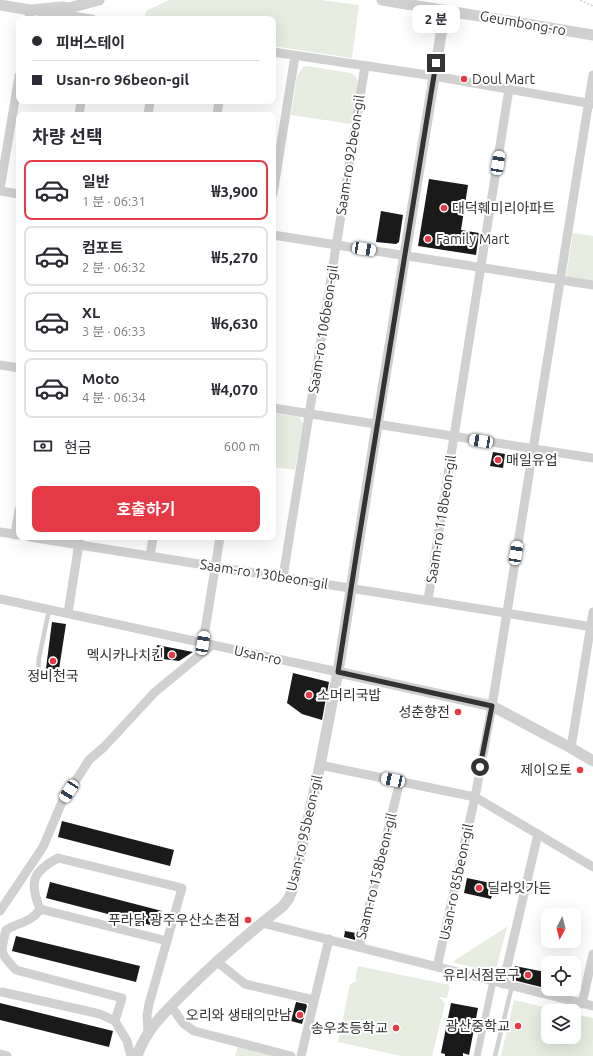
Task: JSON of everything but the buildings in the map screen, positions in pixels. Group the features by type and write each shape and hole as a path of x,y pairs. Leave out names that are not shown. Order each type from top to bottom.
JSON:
{"street":[{"path":"29,14 62,4 69,8 99,0"},
{"name":"Geumbong-ro","path":"382,0 593,35"},
{"path":"0,5 29,14 54,16"},
{"name":"Usan-ro 95beon-gil","path":"137,1056 141,1044 153,1025 216,961 283,906 289,898 293,888 320,765 338,672 404,255 445,10"},
{"path":"276,53 434,76 591,104"},
{"path":"276,174 294,56"},
{"name":"Saam-ro 92beon-gil","path":"336,244 365,66"},
{"path":"492,706 533,449 591,104 593,75"},
{"path":"454,437 509,89"},
{"path":"16,94 0,190 16,193"},
{"name":"Saam-ro 106beon-gil","path":"276,234 593,285"},
{"name":"Saam-ro 106beon-gil","path":"309,414 336,244"},
{"path":"0,365 16,368"},
{"name":"Saam-ro 118beon-gil","path":"276,408 593,458"},
{"path":"283,577 309,414"},
{"name":"Saam-ro 118beon-gil","path":"428,600 454,437"},
{"path":"0,532 16,535"},
{"name":"Saam-ro 130beon-gil","path":"67,540 79,541 150,556 592,626"},
{"path":"150,556 153,540"},
{"path":"0,911 43,847 62,802 89,760 104,747 155,692 208,644 215,566 219,540"},
{"path":"68,613 79,541"},
{"name":"Usan-ro","path":"0,599 492,706 593,761"},
{"path":"571,748 592,626 593,612"},
{"name":"Usan-ro 85beon-gil","path":"437,967 475,797 492,706"},
{"path":"320,765 475,797 593,867"},
{"name":"Saam-ro 158beon-gil","path":"359,947 400,781"},
{"path":"507,985 538,834"},
{"path":"40,909 34,895 34,884 38,873 46,864 58,858 182,888 149,1004 147,1015 148,1033"},
{"path":"40,909 167,941"},
{"path":"40,909 26,922 14,925 6,930 2,946 4,957 16,970 122,998 115,1021"},
{"name":"Saam-ro 158beon-gil","path":"262,924 593,1006"},
{"path":"302,1056 329,940"},
{"path":"582,1004 593,954"},
{"path":"216,961 245,984 314,1000"},
{"path":"476,1056 493,981"},
{"path":"2,992 100,1014 115,1021 127,1041 131,1056"},
{"path":"171,1006 183,1023 194,1031 291,1056"},
{"path":"0,1054 8,1056"}],"lane":[{"path":"38,676 39,658 49,610"},
{"path":"495,1056 507,985"}],"path":[{"path":"580,0 593,6"}],"shaded area":[{"path":"169,0 321,0 359,5 352,58 276,46 276,16 145,16 146,11"},
{"path":"306,66 351,73 356,77 358,84 351,124 291,115 297,76 303,67"},
{"path":"573,233 593,236 593,281 566,277"},
{"path":"276,413 299,417 303,423 295,470 276,467"},
{"path":"507,927 495,973 452,962"},
{"path":"358,966 450,985 447,998 439,997 445,1004 432,1056 401,1056 338,1042 350,984 358,980 355,979"},
{"path":"514,1000 541,1006 541,1044 581,1044 581,1015 593,1018 593,1056 501,1056"},
{"path":"238,1046 280,1056 235,1056"}],"place":[{"name":"Doul Mart","path":"464,79"},
{"name":"대덕훼미리아파트","path":"444,208"},
{"name":"Family Mart","path":"428,239"},
{"name":"매일유업","path":"498,460"},
{"name":"멕시카나치킨","path":"172,655"},
{"name":"정비천국","path":"53,661"},
{"name":"소머리국밥","path":"309,695"},
{"name":"성춘향전","path":"458,712"},
{"name":"제이오토","path":"580,770"},
{"name":"딜라잇가든","path":"479,888"},
{"name":"푸라닭 광주우산소촌점","path":"248,920"},
{"name":"유리서점문구","path":"528,975"},
{"name":"오리와 생태의만남","path":"300,1015"},
{"name":"광산중학교","path":"518,1026"},
{"name":"송우초등학교","path":"396,1028"}],"route":[{"path":"436,63 338,672 492,706 480,767"}]}
